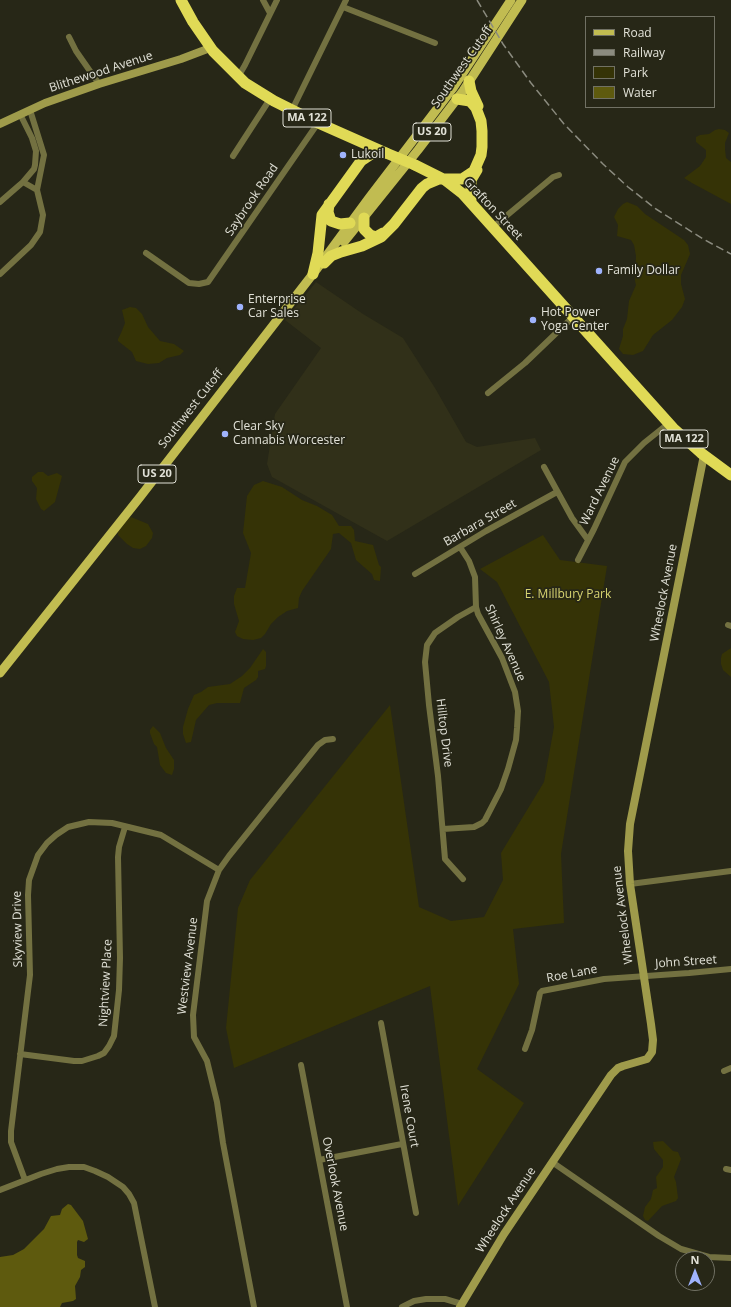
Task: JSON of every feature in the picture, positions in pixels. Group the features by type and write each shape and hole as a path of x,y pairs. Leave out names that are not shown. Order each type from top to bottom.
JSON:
{"highway":[{"name":"Grafton Street","path":"181,0 210,48 245,83 270,99 318,123 419,167 454,186 471,202 669,423"},
{"path":"469,81 484,123 486,137 486,145 481,163 471,180 471,202"},
{"path":"327,260 341,252 362,246 381,237 394,224 422,188 434,180 462,178 471,174 476,167 482,147 482,125 476,108 470,101 457,99"},
{"path":"359,142 362,153 361,161"},
{"path":"313,274 318,253 320,221 324,210 361,161 373,153 383,152"},
{"path":"364,218 363,226 370,235 376,237 384,232 422,185 424,174 419,167"},
{"path":"330,204 328,212 331,221 340,224 350,224"},
{"name":"MA 122","path":"669,423 704,455 731,475"}],"main road":[{"name":"Southwest Cutoff","path":"0,673 140,498 313,274 459,80 511,0"},
{"name":"Southwest Cutoff","path":"313,274 364,218 457,99 522,0"}],"street":[{"path":"263,0 270,14"},
{"path":"238,77 277,0"},
{"path":"292,110 346,0"},
{"path":"343,7 435,43"},
{"path":"69,37 76,51 99,84"},
{"name":"Blithewood Avenue","path":"0,124 20,114 99,84 181,59 210,48"},
{"path":"233,156 270,99"},
{"path":"0,274 31,246 40,232 43,215 37,190 44,155 30,110"},
{"path":"0,202 34,170 36,151 32,138 20,114"},
{"name":"Saybrook Road","path":"146,253 189,283 200,284 208,282 318,123"},
{"path":"493,227 553,177 559,175"},
{"path":"23,182 37,190"},
{"path":"488,394 525,363 573,316"},
{"name":"Ward Avenue","path":"578,560 625,462 644,443 669,423"},
{"name":"Wheelock Avenue","path":"461,1305 500,1240 575,1127 615,1071 627,1064 647,1059 652,1052 653,1040 630,884 628,844 632,810 704,455"},
{"path":"544,467 572,518 588,540"},
{"name":"Barbara Street","path":"415,574 486,531 557,492"},
{"name":"Shirley Avenue","path":"443,829 474,827 485,820 501,788 508,769 516,740 518,711 515,692 502,658 478,614 476,607 475,577 469,561 460,547"},
{"name":"Hilltop Drive","path":"463,879 445,859 438,776 429,705 426,652 431,637 458,617 476,607"},
{"name":"Westview Avenue","path":"254,1307 224,1148 217,1102 207,1061 194,1037 193,1024 207,901 219,870 318,745 325,740 333,739"},
{"name":"Skyview Drive","path":"24,1180 13,1148 11,1131 30,975 29,880 38,855 47,843 68,827 89,822 112,823 161,835 219,870"},
{"name":"Nightview Place","path":"20,1054 82,1061 104,1053 114,1036 120,966 118,857 119,847 125,827"},
{"path":"630,884 731,871"},
{"name":"John Street","path":"643,976 689,974 731,969"},
{"name":"Roe Lane","path":"525,1049 532,1030 540,993 546,990 604,979 643,976"},
{"name":"Irene Court","path":"381,1023 402,1144 416,1212"},
{"name":"Overlook Avenue","path":"301,1065 347,1307"},
{"path":"724,1071 731,1068"},
{"path":"319,1160 402,1144"},
{"path":"552,1162 659,1236 681,1249 709,1257 731,1258"},
{"path":"0,1190 57,1169 79,1166 108,1177 123,1187 134,1203 155,1307"},
{"path":"402,1307 414,1301 426,1299 445,1299 461,1305"}],"shaded area":[{"path":"316,282 363,314 403,338 435,388 466,442 477,447 535,438 541,450 387,541 272,477 267,464 275,414 321,348 285,320"}],"green space":[{"path":"719,129 725,130 729,133 725,143 725,149 726,158 731,162 731,204 684,178 700,166 706,157 706,150 696,142 696,137 709,134"},
{"path":"627,202 637,206 645,214 684,240 688,245 690,254 681,275 681,284 685,299 682,307 672,320 653,335 643,351 633,355 623,354 619,349 623,336 623,329 627,319 629,301 636,285 636,256 634,245 631,240 617,236 618,225 614,217 618,209"},
{"path":"130,307 136,308 142,314 148,327 160,341 174,344 184,351 180,355 167,358 159,363 148,364 136,361 132,352 118,341 125,323 122,310"},
{"path":"38,472 43,472 48,476 57,473 62,476 55,502 44,511 41,509 36,499 37,488 32,481 32,477"},
{"path":"263,481 282,487 302,500 317,506 332,515 339,526 351,526 354,530 355,541 373,545 381,567 380,581 374,580 372,574 356,560 351,543 339,533 333,534 331,549 302,591 299,598 298,608 287,611 278,617 261,638 253,640 243,639 237,636 235,632 239,621 234,604 234,596 237,588 245,588 251,553 243,533 247,496 254,485"},
{"path":"131,517 148,524 153,533 152,538 146,546 140,549 133,548 118,535 118,532"},
{"name":"E. Millbury Park","path":"543,535 560,560 607,566 561,854 564,923 513,929 519,984 477,1069 524,1103 458,1206 430,986 234,1068 226,1028 238,908 250,880 390,705 419,907 451,921 484,917 503,880 501,853 544,782 554,727 549,682 497,582 480,569"},
{"path":"731,648 731,677 723,670 721,658 722,654"},
{"path":"263,649 266,652 265,669 258,671 258,677 256,680 244,688 240,703 217,703 209,705 196,720 191,742 186,743 183,734 183,727 194,695 208,687 230,684 242,676 250,668"},
{"path":"153,726 160,733 166,748 174,760 172,775 166,773 160,765 157,747 154,744 150,733"},
{"path":"663,1141 673,1151 678,1152 681,1159 674,1177 678,1198 676,1201 662,1206 648,1221 645,1220 643,1216 645,1207 651,1199 653,1190 657,1188 656,1177 663,1167 663,1160 654,1149 653,1142"}],"water":[{"path":"68,1204 71,1205 83,1221 88,1239 84,1242 78,1240 77,1242 77,1255 78,1258 85,1261 85,1267 81,1270 80,1277 75,1286 76,1299 62,1303 60,1307 0,1307 0,1257 13,1255 24,1249 44,1229 51,1216 60,1215 62,1209"}],"railway":[{"path":"477,0 503,44 531,83 564,124 603,164 628,187 656,209 703,239 731,254"}],"place":[{"name":"Lukoil","path":"343,155"},
{"name":"Family Dollar","path":"599,271"},
{"name":"Enterprise Car Sales","path":"240,307"},
{"name":"Hot Power Yoga Center","path":"533,320"},
{"name":"Clear Sky Cannabis Worcester","path":"225,434"}]}
